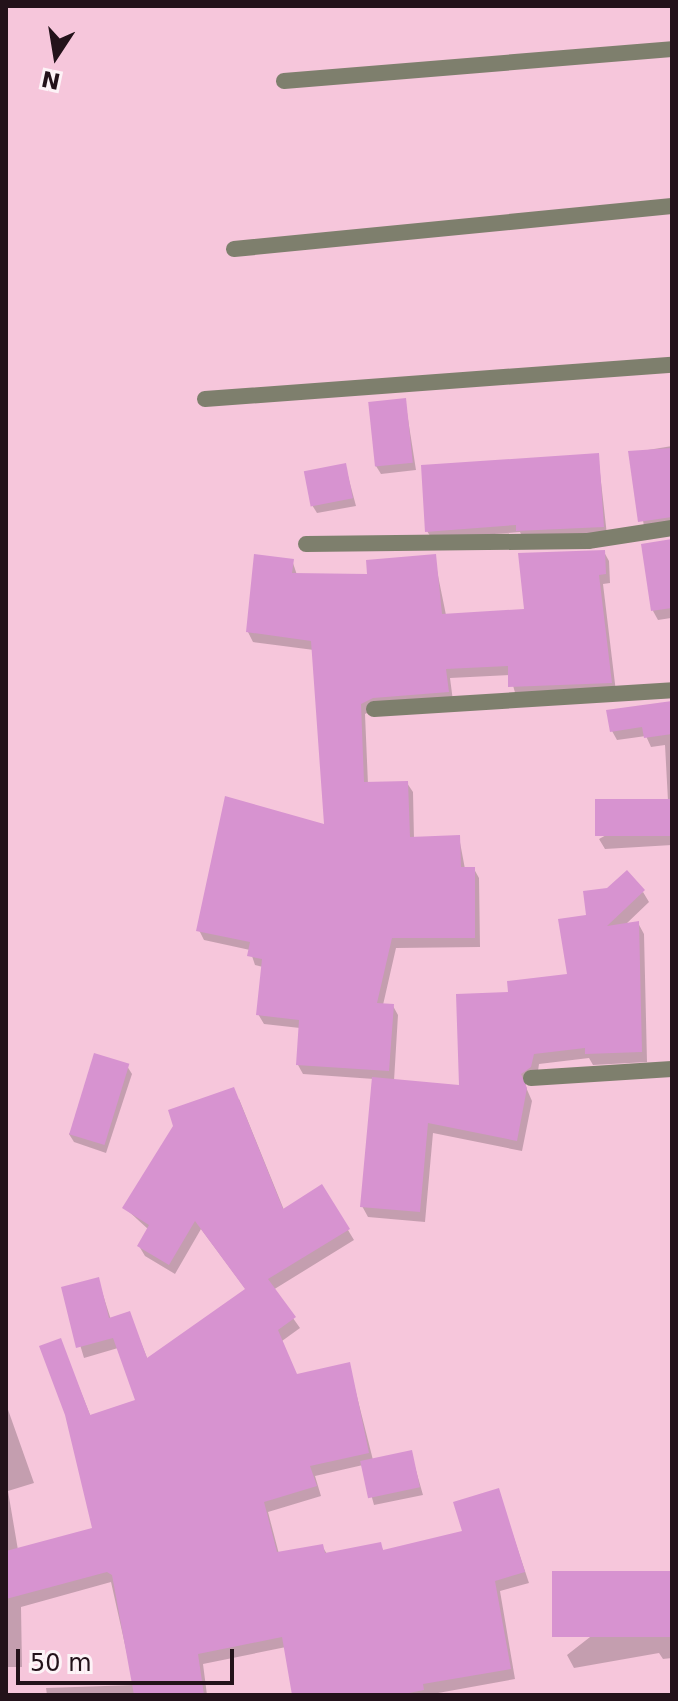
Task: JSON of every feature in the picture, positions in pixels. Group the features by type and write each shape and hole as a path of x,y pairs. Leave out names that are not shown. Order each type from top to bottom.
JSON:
{"street":[{"path":"284,81 672,49"},
{"path":"234,249 672,206"},
{"path":"205,399 672,365"},
{"path":"306,544 588,541 672,528"},
{"path":"374,709 672,690"},
{"path":"531,1078 672,1069"}],"building":[{"path":"406,398 413,463 375,467 368,402"},
{"path":"672,448 672,517 638,522 628,451"},
{"path":"599,453 604,527 516,531 516,525 425,532 421,465"},
{"path":"346,463 353,498 311,507 304,471"},
{"path":"672,539 672,608 651,611 641,544"},
{"path":"605,550 606,574 599,575 612,683 508,687 508,666 446,669 449,692 373,698 361,704 364,782 408,781 410,837 460,835 461,867 475,867 475,938 392,938 377,1003 394,1004 389,1071 296,1065 299,1020 256,1015 262,959 247,956 250,942 196,931 225,796 324,824 311,641 246,632 254,554 294,559 292,573 367,574 366,560 436,554 442,614 524,609 518,553"},
{"path":"672,701 672,734 644,738 642,727 610,732 606,710"},
{"path":"595,799 672,799 672,836 595,836"},
{"path":"627,870 645,890 607,926 639,921 642,1052 585,1054 585,1048 534,1054 531,1067 521,1074 527,1088 517,1141 428,1123 420,1212 360,1207 372,1077 459,1085 456,994 508,992 507,981 567,974 558,919 586,915 583,891 607,888"},
{"path":"94,1053 129,1064 105,1145 69,1134"},
{"path":"234,1087 283,1209 322,1184 350,1229 268,1279 296,1317 278,1330 297,1374 350,1362 369,1453 310,1466 317,1486 264,1502 277,1552 323,1544 325,1553 381,1542 383,1550 462,1531 453,1502 499,1488 525,1572 495,1581 511,1669 423,1684 424,1690 399,1695 292,1695 282,1637 198,1654 204,1695 134,1695 112,1575 107,1572 6,1599 6,1551 92,1528 65,1415 39,1346 61,1338 90,1415 135,1400 113,1338 76,1348 61,1287 99,1277 109,1318 130,1311 147,1358 245,1289 195,1221 169,1265 137,1246 149,1225 122,1208 173,1126 168,1110"},
{"path":"412,1450 420,1487 368,1498 360,1461"},
{"path":"552,1571 672,1571 672,1637 552,1637"}]}
